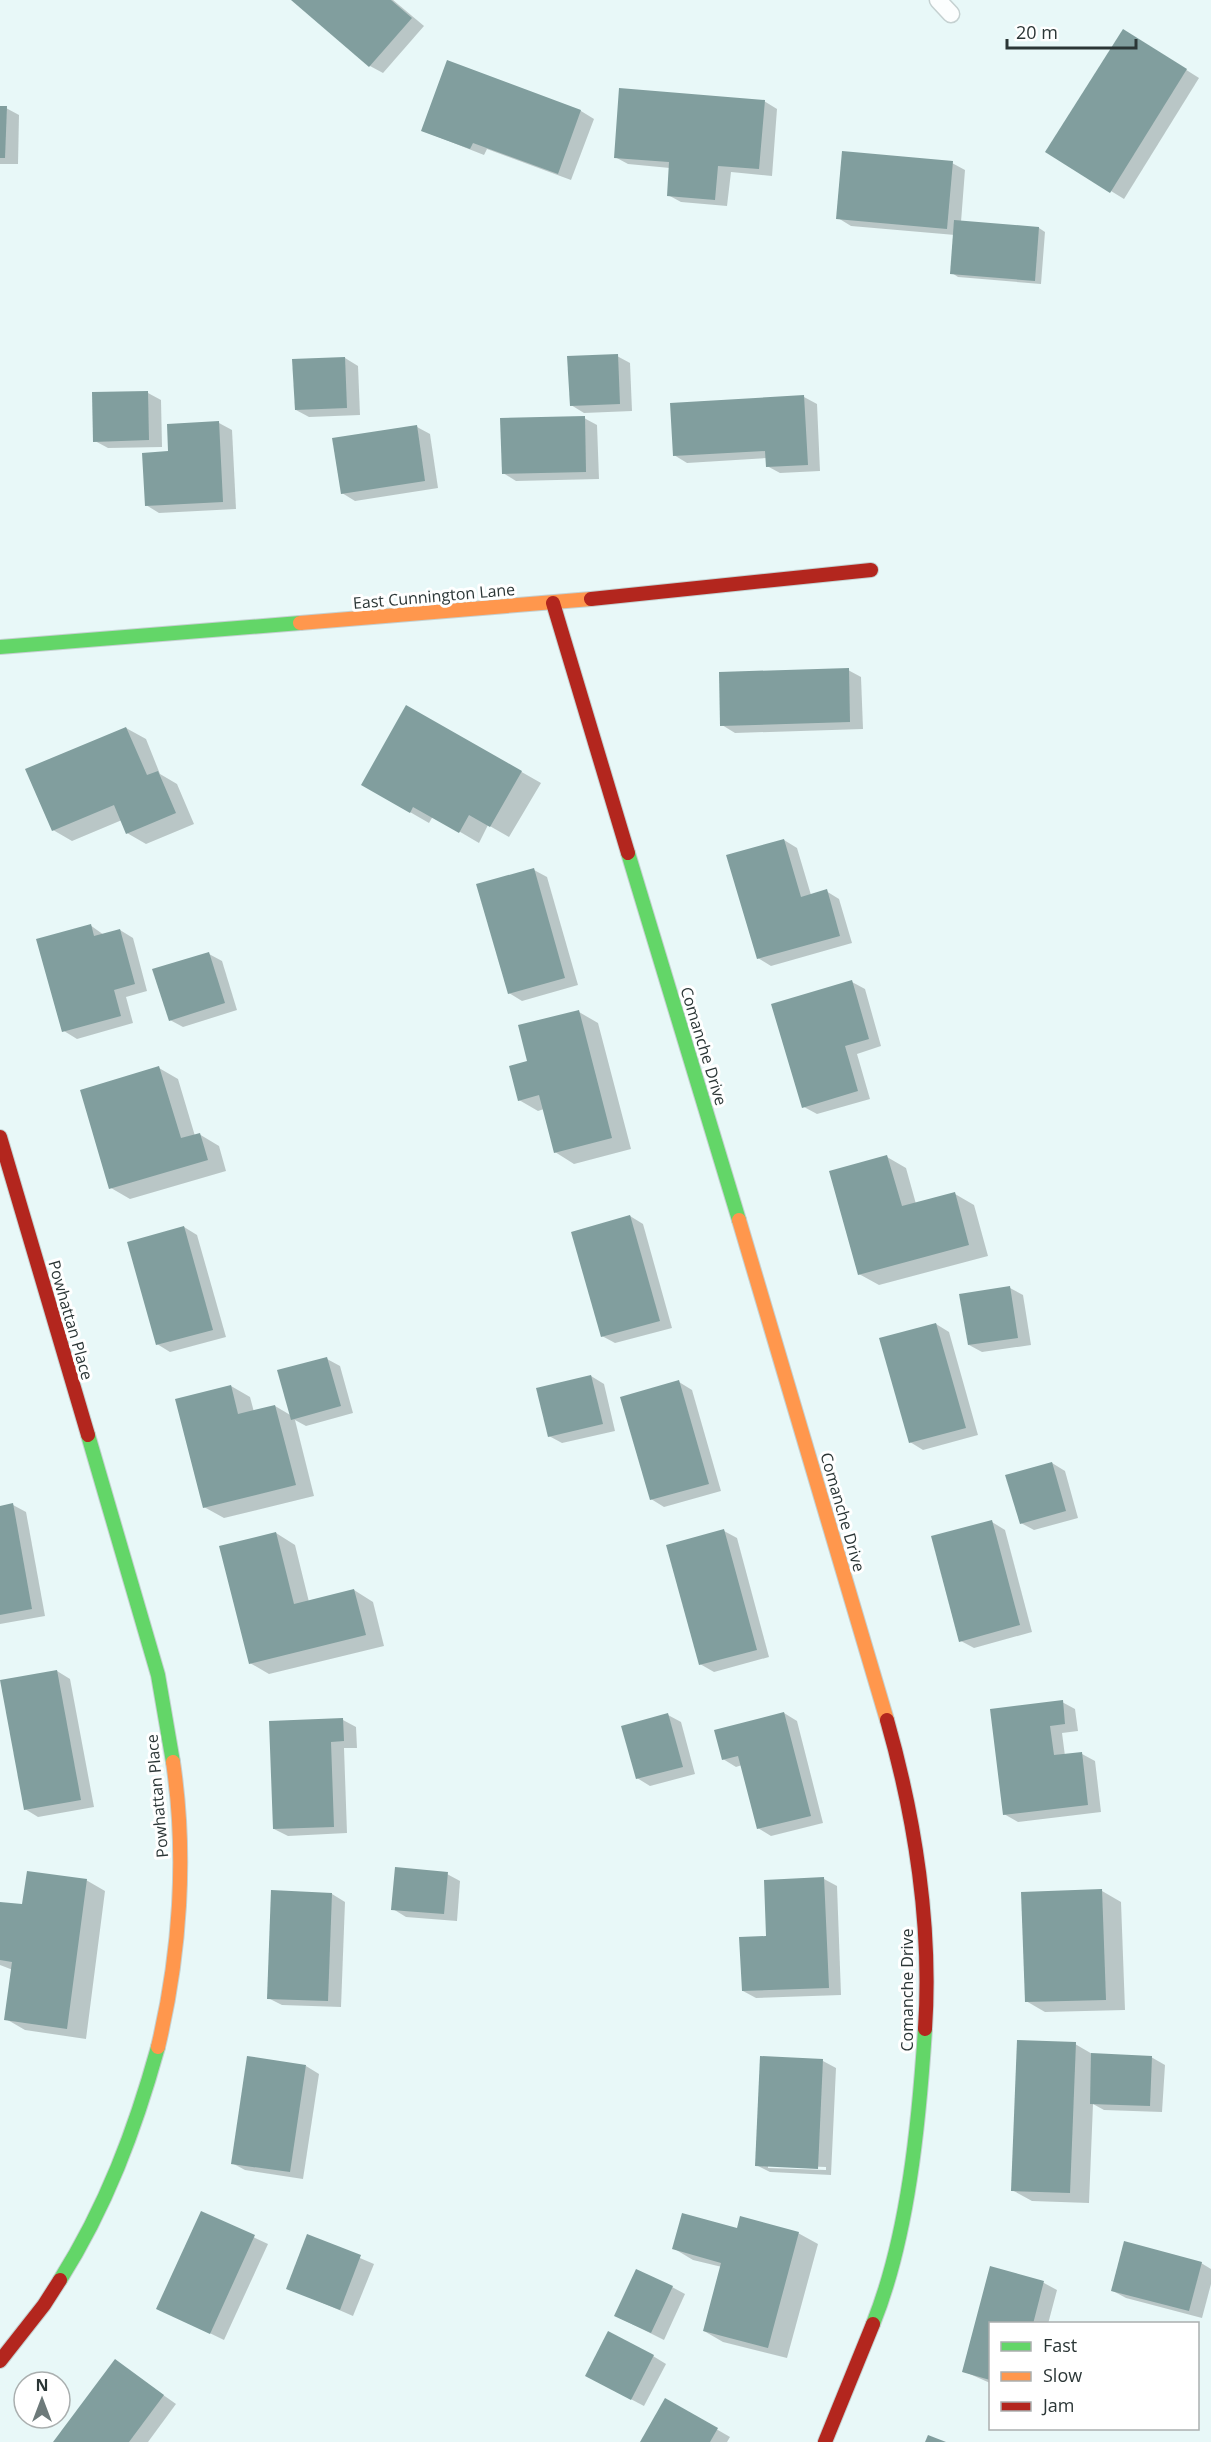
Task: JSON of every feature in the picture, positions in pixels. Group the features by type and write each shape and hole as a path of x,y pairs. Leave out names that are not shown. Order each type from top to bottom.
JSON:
{"street":[{"name":"East Cunnington Lane","path":"0,647 553,603 871,570"},
{"name":"Comanche Drive","path":"553,603 784,1367 895,1749 914,1839 924,1929 926,2021 920,2113 901,2226 877,2314 825,2442"},
{"name":"Powhattan Place","path":"0,1137 158,1675 173,1753 180,1832 178,1912 170,1992 153,2071 128,2147 95,2221 59,2284 0,2361"}],"lane":[{"path":"938,0 951,14"}],"building":[{"path":"291,0 391,0 412,18 369,67"},
{"path":"1123,29 1187,69 1110,193 1045,152"},
{"path":"447,60 581,110 558,174 473,143 470,149 421,131"},
{"path":"619,88 765,100 759,169 718,166 715,200 667,196 669,162 614,158"},
{"path":"0,106 7,106 5,158 0,158"},
{"path":"842,151 953,161 947,229 836,219"},
{"path":"954,220 1039,227 1035,281 950,274"},
{"path":"618,354 620,404 570,406 567,356"},
{"path":"345,357 347,408 295,410 292,359"},
{"path":"148,391 149,440 93,442 92,392"},
{"path":"804,395 808,465 766,467 765,451 673,456 670,403"},
{"path":"585,416 586,472 502,474 500,418"},
{"path":"219,421 223,502 145,506 142,453 168,451 167,424"},
{"path":"417,425 425,481 341,494 332,438"},
{"path":"849,668 850,722 720,726 719,672"},
{"path":"406,705 522,771 490,827 469,815 459,833 413,807 410,813 361,785"},
{"path":"126,727 147,775 158,771 176,813 126,834 114,805 52,831 25,769"},
{"path":"784,839 801,897 827,889 840,936 757,959 726,855"},
{"path":"534,868 565,978 508,994 476,884"},
{"path":"91,924 94,936 120,929 135,984 114,990 121,1016 62,1032 36,939"},
{"path":"209,952 225,1003 169,1021 152,969"},
{"path":"852,980 869,1039 845,1046 858,1091 802,1108 771,1004"},
{"path":"579,1010 612,1138 554,1153 539,1095 518,1101 509,1066 527,1061 518,1025"},
{"path":"159,1066 181,1138 200,1133 208,1160 109,1189 80,1090"},
{"path":"887,1155 902,1206 955,1192 969,1245 858,1275 829,1171"},
{"path":"630,1215 660,1321 601,1337 571,1232"},
{"path":"184,1226 213,1330 156,1345 127,1242"},
{"path":"1010,1286 1018,1338 968,1345 959,1294"},
{"path":"936,1323 966,1428 909,1443 879,1338"},
{"path":"327,1357 341,1406 291,1420 277,1370"},
{"path":"591,1375 603,1424 548,1437 536,1388"},
{"path":"679,1380 709,1484 650,1500 620,1397"},
{"path":"231,1385 238,1414 275,1405 296,1485 203,1508 175,1399"},
{"path":"1052,1462 1066,1511 1020,1524 1005,1475"},
{"path":"13,1503 32,1609 0,1615 0,1506"},
{"path":"992,1520 1020,1625 959,1642 931,1536"},
{"path":"724,1529 757,1650 699,1665 666,1545"},
{"path":"276,1532 294,1604 354,1589 366,1635 249,1664 219,1546"},
{"path":"57,1670 81,1800 24,1810 0,1680"},
{"path":"1063,1700 1065,1724 1050,1726 1054,1755 1082,1752 1088,1805 1003,1815 990,1709"},
{"path":"784,1712 811,1816 757,1829 738,1756 722,1760 714,1730"},
{"path":"668,1713 683,1767 636,1779 621,1726"},
{"path":"343,1718 344,1741 331,1742 334,1827 273,1829 269,1721"},
{"path":"395,1867 448,1872 444,1914 391,1910"},
{"path":"27,1871 87,1879 67,2029 4,2020 12,1962 0,1960 0,1902 22,1904"},
{"path":"824,1877 829,1988 742,1991 739,1937 766,1936 764,1880"},
{"path":"1102,1889 1106,2000 1025,2002 1021,1892"},
{"path":"271,1890 332,1893 328,2001 267,1999"},
{"path":"1017,2040 1076,2042 1070,2193 1011,2191"},
{"path":"1091,2053 1152,2056 1150,2106 1090,2104"},
{"path":"247,2056 306,2065 290,2172 231,2164"},
{"path":"760,2056 823,2059 818,2169 755,2166"},
{"path":"201,2211 255,2235 210,2334 156,2309"},
{"path":"682,2213 737,2228 740,2216 799,2232 768,2348 703,2331 721,2263 672,2249"},
{"path":"307,2234 361,2255 340,2310 286,2289"},
{"path":"1124,2241 1202,2262 1189,2311 1111,2291"},
{"path":"990,2266 1044,2281 1034,2322 989,2322 989,2380 962,2372"},
{"path":"636,2269 673,2286 651,2333 614,2316"},
{"path":"608,2331 654,2355 631,2400 585,2376"},
{"path":"115,2359 164,2395 129,2442 53,2442 62,2430 72,2430 72,2417"},
{"path":"665,2398 718,2428 710,2442 640,2442"},
{"path":"928,2435 946,2442 925,2442"}],"traffic: fast":[{"path":"0,647 300,623"},
{"path":"628,853 739,1220"},
{"path":"88,1435 158,1675 173,1762"},
{"path":"873,2324 895,2254 910,2179 925,2029"},
{"path":"60,2280 91,2224 118,2167 158,2047"}],"traffic: slow":[{"path":"300,623 591,599"},
{"path":"739,1220 887,1720"},
{"path":"158,2047 172,1977 179,1905 180,1833 173,1762"}],"traffic: jam":[{"path":"591,599 871,570"},
{"path":"553,603 628,853"},
{"path":"0,1137 88,1435"},
{"path":"887,1720 906,1795 919,1873 926,1951 925,2029"},
{"path":"0,2361 44,2305 60,2280"},
{"path":"825,2442 873,2324"}]}
